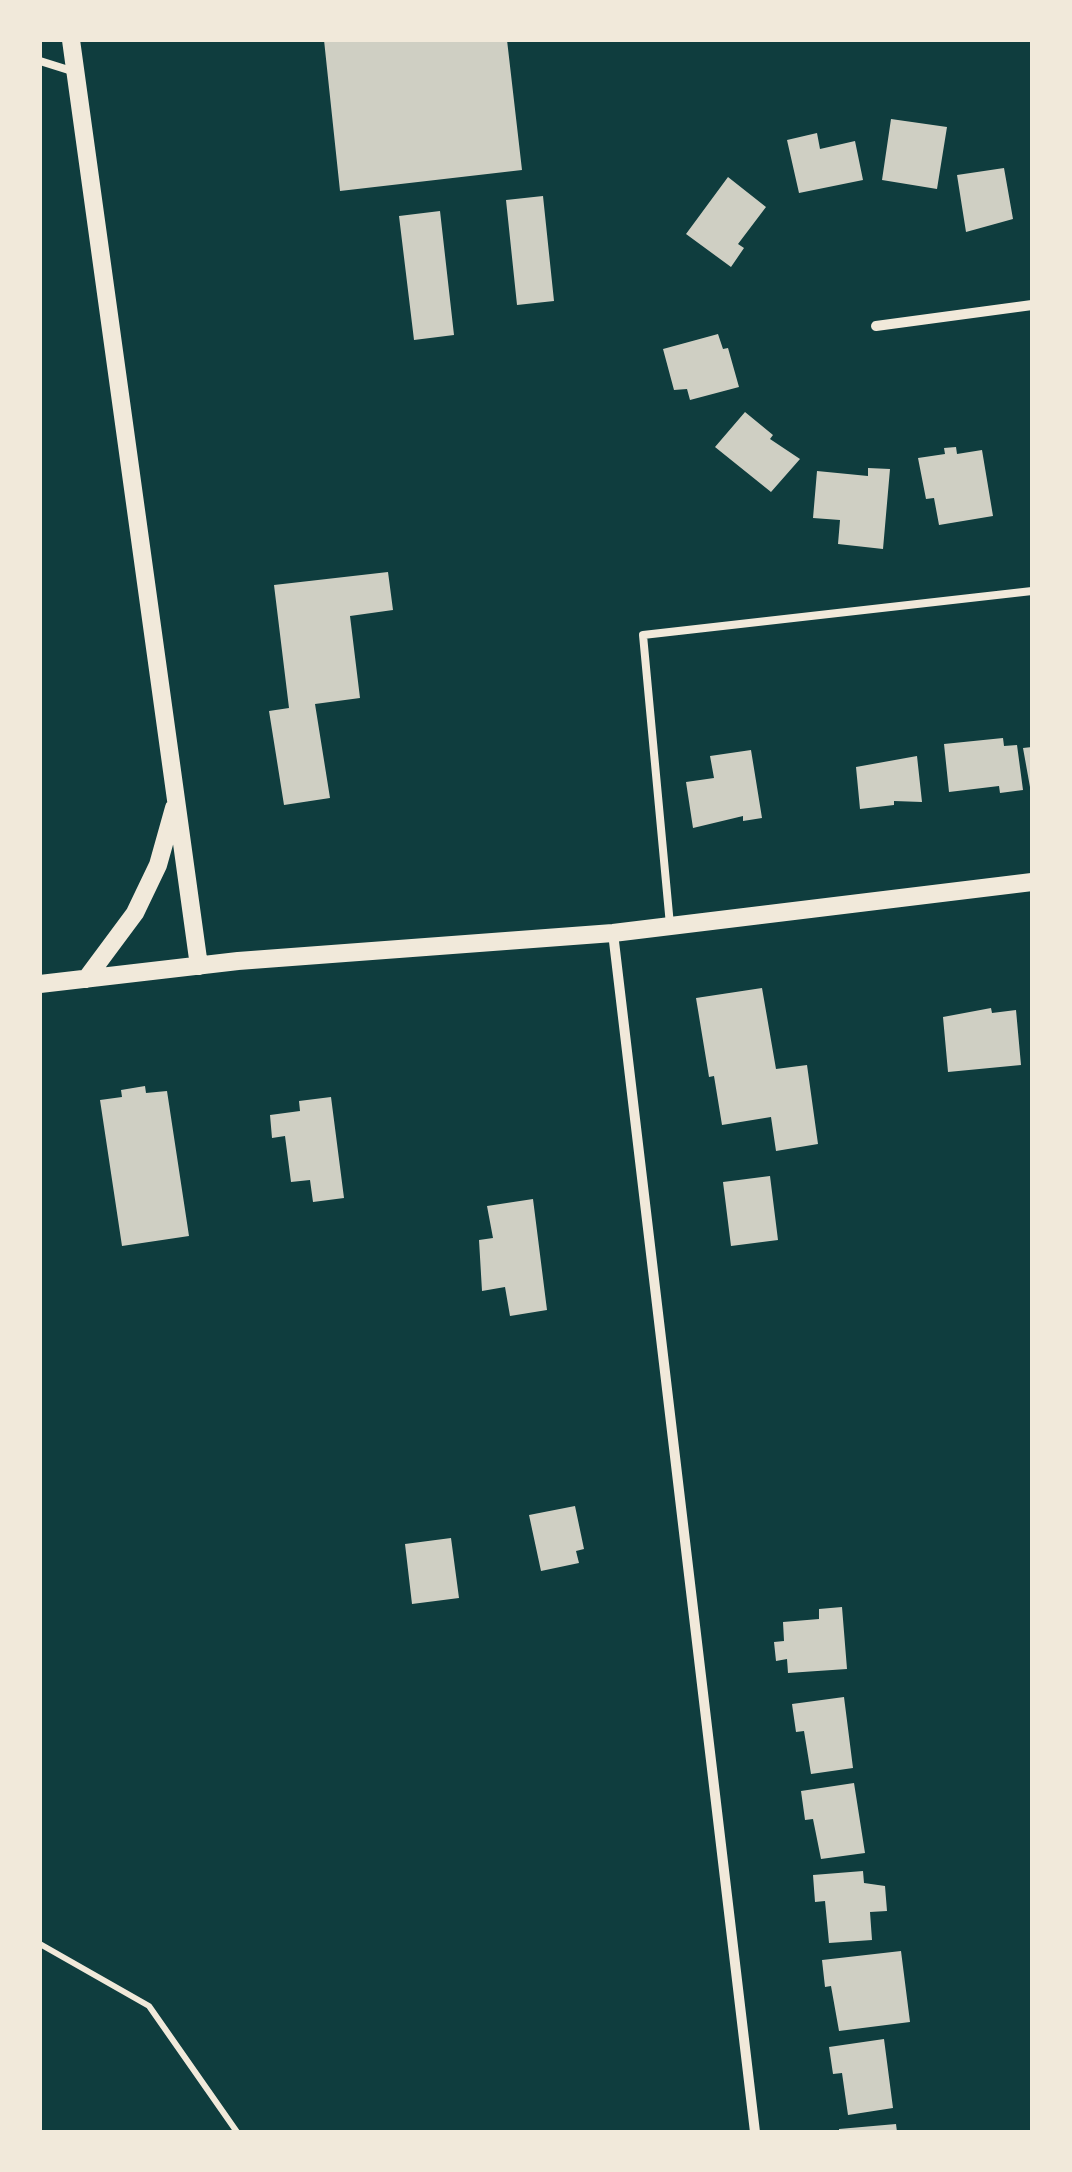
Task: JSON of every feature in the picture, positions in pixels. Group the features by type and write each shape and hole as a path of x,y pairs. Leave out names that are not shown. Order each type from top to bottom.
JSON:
{"street":[{"path":"72,40 199,966"},
{"path":"876,326 1032,305"},
{"path":"86,979 135,914 158,865 176,798"},
{"path":"40,984 199,966 613,932 1032,882"},
{"path":"613,932 755,2132"}],"lane":[{"path":"40,61 76,72"},
{"path":"670,925 643,635 1032,590"}],"path":[{"path":"40,1944 149,2006 237,2132"}],"building":[{"path":"324,40 507,40 522,170 340,191"},
{"path":"891,119 947,127 937,189 882,180"},
{"path":"817,133 820,149 855,141 863,180 799,193 787,140"},
{"path":"1004,168 1013,219 966,232 957,175"},
{"path":"728,177 766,207 738,244 744,248 731,267 686,234"},
{"path":"543,196 554,301 517,305 506,200"},
{"path":"440,211 454,335 414,340 399,216"},
{"path":"718,334 723,349 728,348 739,387 690,400 687,389 674,390 663,349"},
{"path":"745,412 773,435 770,439 800,459 771,492 715,447"},
{"path":"956,447 957,454 982,450 993,516 939,525 934,498 926,499 918,458 945,454 944,448"},
{"path":"868,468 890,469 883,549 838,544 840,520 813,518 817,471 868,476"},
{"path":"388,572 393,610 350,616 360,698 315,704 330,798 284,805 269,711 289,708 274,585"},
{"path":"1003,738 1004,746 1017,745 1023,790 1000,793 999,786 949,792 944,744"},
{"path":"1032,747 1032,787 1030,787 1023,748"},
{"path":"751,750 762,818 743,821 743,816 693,828 686,782 714,778 710,756"},
{"path":"917,756 922,802 894,801 894,805 860,809 856,767"},
{"path":"762,988 776,1069 807,1065 818,1144 776,1151 771,1117 722,1125 714,1076 709,1077 696,998"},
{"path":"991,1008 992,1013 1016,1010 1021,1065 948,1072 943,1017"},
{"path":"145,1086 146,1093 167,1091 189,1236 122,1246 100,1100 122,1097 121,1090"},
{"path":"331,1097 344,1198 313,1202 310,1180 291,1182 285,1136 272,1138 270,1115 300,1111 299,1101"},
{"path":"770,1176 778,1240 731,1246 723,1182"},
{"path":"533,1199 547,1310 510,1316 505,1287 482,1291 479,1240 493,1238 487,1206"},
{"path":"575,1506 584,1549 576,1551 579,1563 541,1571 529,1515"},
{"path":"451,1538 459,1598 412,1604 405,1544"},
{"path":"842,1607 847,1669 788,1673 787,1659 776,1661 774,1642 784,1641 783,1622 819,1619 819,1609"},
{"path":"844,1697 853,1768 811,1774 804,1731 796,1732 792,1704"},
{"path":"854,1783 865,1853 821,1859 813,1819 805,1820 801,1791"},
{"path":"863,1871 864,1883 885,1886 887,1911 870,1912 872,1940 829,1943 825,1901 815,1902 813,1875"},
{"path":"901,1951 910,2022 839,2031 831,1986 825,1987 822,1960"},
{"path":"884,2039 893,2108 848,2115 842,2073 833,2074 829,2047"},
{"path":"896,2124 897,2132 839,2132 839,2129"}]}
